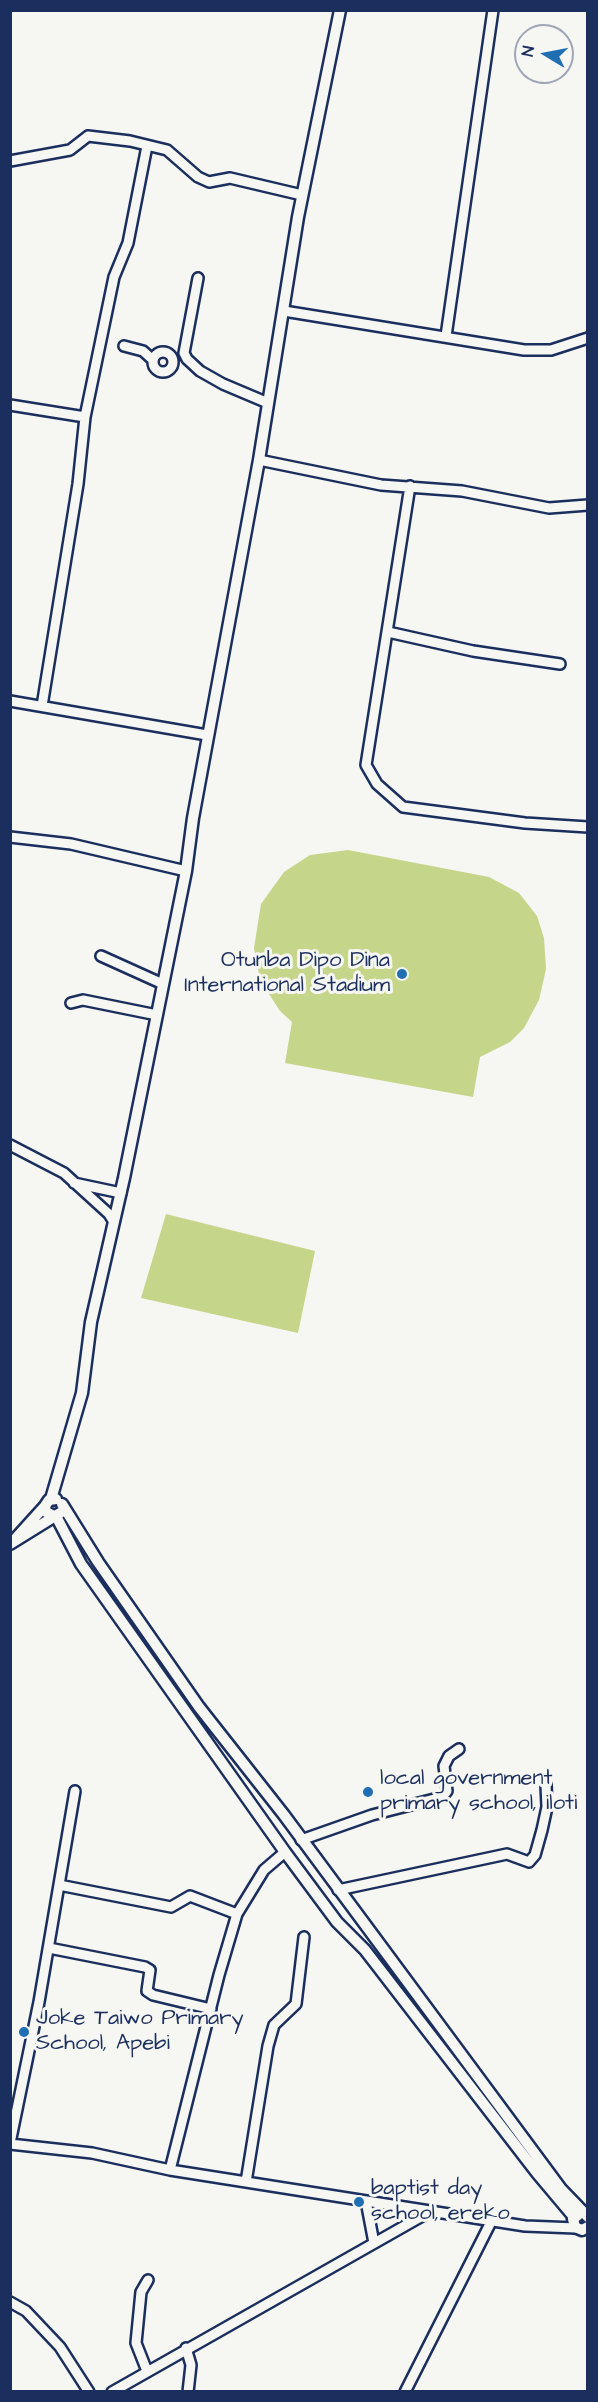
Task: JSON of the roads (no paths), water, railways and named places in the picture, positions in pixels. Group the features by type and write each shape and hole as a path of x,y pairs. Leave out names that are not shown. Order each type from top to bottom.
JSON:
{"street":[{"path":"340,10 302,195 259,460 207,735 186,871 121,1192 91,1322 82,1393 48,1503 48,1514 55,1516 81,1564 337,1922 365,1950 523,2156 583,2224"},
{"path":"447,336 493,10"},
{"path":"10,161 70,150 88,136 130,141 167,150 198,177 209,182 230,178 302,195"},
{"path":"42,706 78,484 85,417 114,277 128,243 147,146"},
{"path":"173,359 183,353 198,278"},
{"path":"284,311 447,336 475,344 524,350 551,350 588,338"},
{"path":"124,346 143,351 153,360 156,370 167,372 174,364 173,359 165,352 160,352 153,360"},
{"path":"183,353 200,371 223,384 268,402"},
{"path":"10,405 85,417"},
{"path":"259,460 381,485 462,491 549,508 588,506"},
{"path":"410,486 366,765 377,784 403,807 525,823 588,827"},
{"path":"388,633 473,651 560,664"},
{"path":"10,701 207,735"},
{"path":"10,837 71,844 186,871"},
{"path":"101,956 163,984"},
{"path":"71,1003 82,1000 157,1015"},
{"path":"10,1144 64,1173 109,1214 114,1222"},
{"path":"74,1183 121,1192"},
{"path":"12,1543 48,1503 57,1499 62,1504 78,1533 166,1660 284,1815 561,2189 583,2224"},
{"path":"12,1543 39,1529 62,1511 62,1504"},
{"path":"301,1840 372,1815 442,1797 447,1791 444,1766 449,1756 459,1749"},
{"path":"338,1890 507,1854 529,1862 535,1856 545,1819 546,1785"},
{"path":"75,1791 49,1948 10,2144 92,2153 170,2170 525,2226 583,2224"},
{"path":"170,2170 237,1914 264,1870 285,1852"},
{"path":"59,1885 171,1908 189,1896 237,1914"},
{"path":"246,2182 268,2046 274,2025 296,2004 304,1936"},
{"path":"49,1948 145,1967 150,1970 147,1991 153,1995 211,2009"},
{"path":"366,2201 374,2243"},
{"path":"112,2391 431,2211"},
{"path":"405,2391 492,2220"},
{"path":"147,2371 136,2343 141,2292 148,2280"},
{"path":"10,2302 26,2311 60,2347 89,2391"},
{"path":"186,2348 191,2365 188,2391"}],"place":[{"name":"Otunba Dipo Dina International Stadium","path":"402,974"},
{"name":"local government primary school, iloti","path":"368,1792"},
{"name":"Joke Taiwo Primary School, Apebi","path":"24,2032"},
{"name":"baptist day school, ereko","path":"359,2202"}]}
